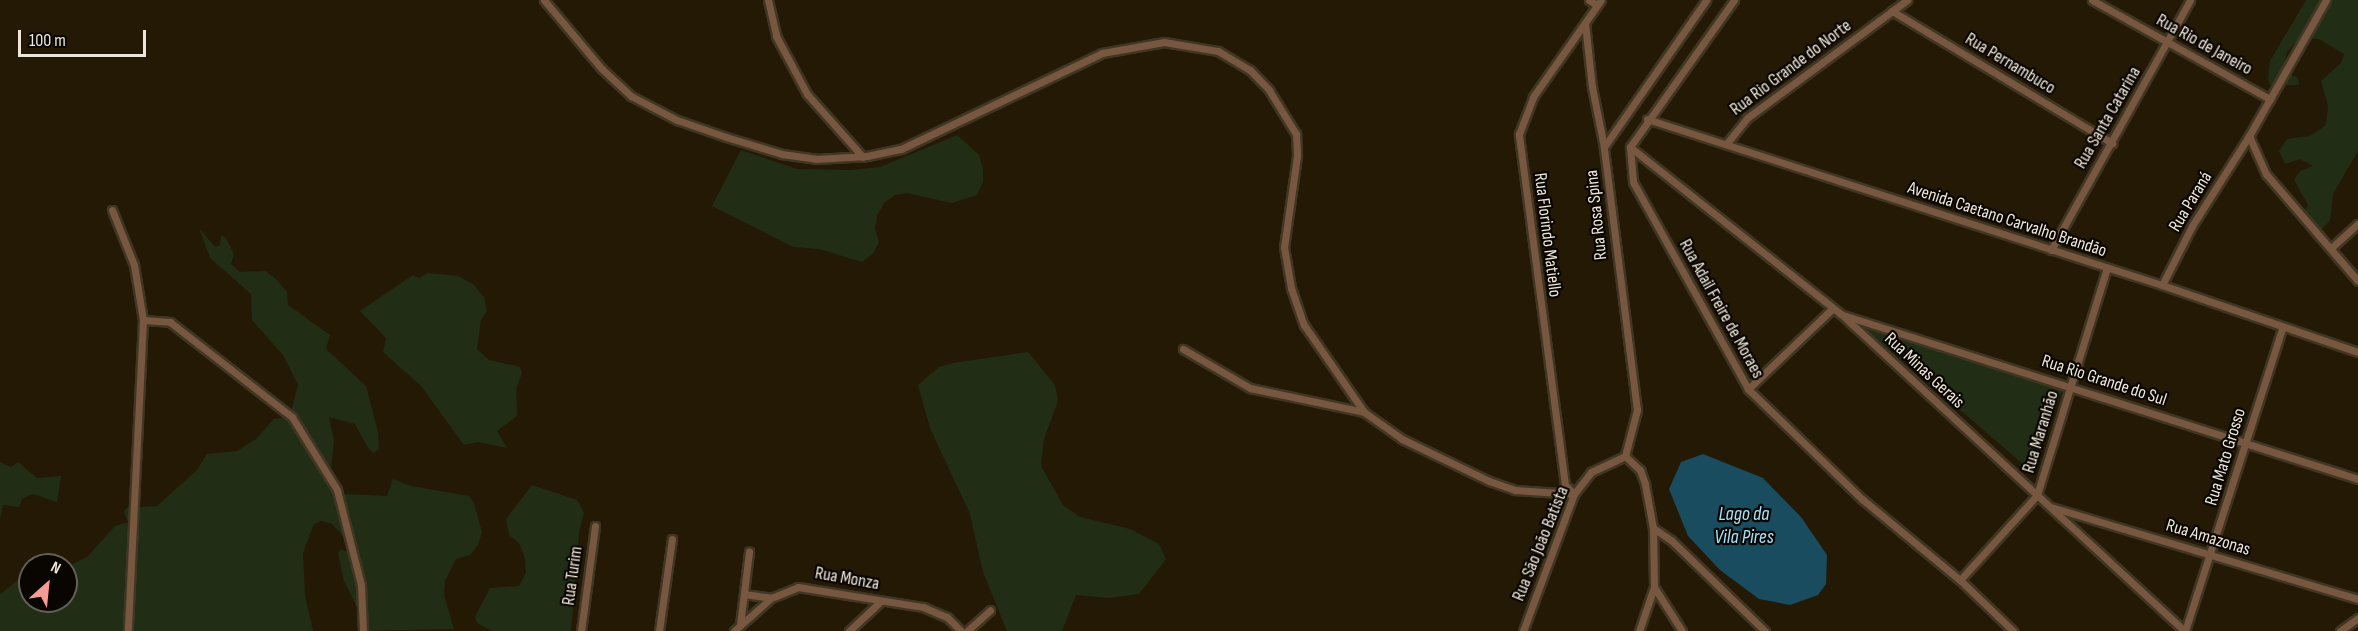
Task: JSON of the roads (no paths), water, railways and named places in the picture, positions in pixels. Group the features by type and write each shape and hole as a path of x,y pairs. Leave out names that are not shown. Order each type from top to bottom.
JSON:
{"street":[{"path":"544,0 602,69 631,96 677,120 782,154 816,159 863,157 901,149 1102,53 1164,42 1218,51 1250,70 1269,90 1296,134 1297,156 1284,247 1291,288 1305,324 1364,412 1402,439 1489,481 1515,490 1574,494"},
{"path":"768,0 776,36 807,94 863,157"},
{"path":"1589,0 1599,3"},
{"name":"Rua Rosa Spina","path":"1625,456 1637,410 1604,147 1706,0"},
{"path":"1630,147 1647,119 1734,0"},
{"name":"Rua Rio Grande do Norte","path":"1727,143 1747,118 1907,0"},
{"name":"Rua Rio de Janeiro","path":"2092,0 2270,99"},
{"name":"Rua Santa Catarina","path":"2051,250 2190,0"},
{"path":"2326,0 2249,136 2266,174 2358,280"},
{"name":"Rua Florindo Matiello","path":"1574,494 1565,485 1519,134 1533,97 1599,3"},
{"name":"Rua Pernambuco","path":"1892,12 2112,143"},
{"path":"1585,23 1592,87 1604,147"},
{"name":"Avenida Caetano Carvalho Brandão","path":"1647,119 2162,285 2358,352"},
{"name":"Rua Paraná","path":"2162,285 2192,226 2249,136"},
{"name":"Rua Minas Gerais","path":"1630,147 1841,314 2185,631"},
{"name":"Rua Adail Freire de Moraes","path":"1630,147 1633,182 1748,389 1862,499 1960,580 2013,631"},
{"path":"112,210 134,265 143,320 128,631"},
{"path":"2331,248 2358,224"},
{"name":"Rua Maranhão","path":"1960,580 2037,495 2107,268"},
{"path":"1748,389 1832,309"},
{"name":"Rua Rio Grande do Sul","path":"1841,314 2358,479"},
{"path":"143,320 170,322 292,417 337,490 360,585 363,631"},
{"name":"Rua Mato Grosso","path":"2185,631 2212,555 2283,326"},
{"path":"1183,349 1250,388 1364,412"},
{"path":"1625,456 1640,470 1645,484 1653,528 1654,587 1639,631"},
{"name":"Rua São João Batista","path":"1523,631 1574,494 1591,472 1625,456"},
{"name":"Rua Amazonas","path":"2049,506 2358,599"},
{"name":"Rua Turim","path":"581,631 596,526"},
{"path":"1653,528 1671,540 1765,631"},
{"path":"659,631 672,539"},
{"path":"740,625 749,552"},
{"name":"Rua Monza","path":"734,631 771,598 784,590 813,587 937,612 961,631"},
{"path":"1654,587 1682,631"},
{"path":"744,594 771,598"},
{"path":"849,631 881,600"},
{"path":"967,631 990,610"},
{"path":"2340,631 2358,618"}],"water":[{"name":"Lago da Vila Pires","path":"1703,454 1763,478 1801,517 1827,555 1826,584 1818,595 1790,605 1759,599 1720,570 1688,536 1669,489 1681,462"}]}
